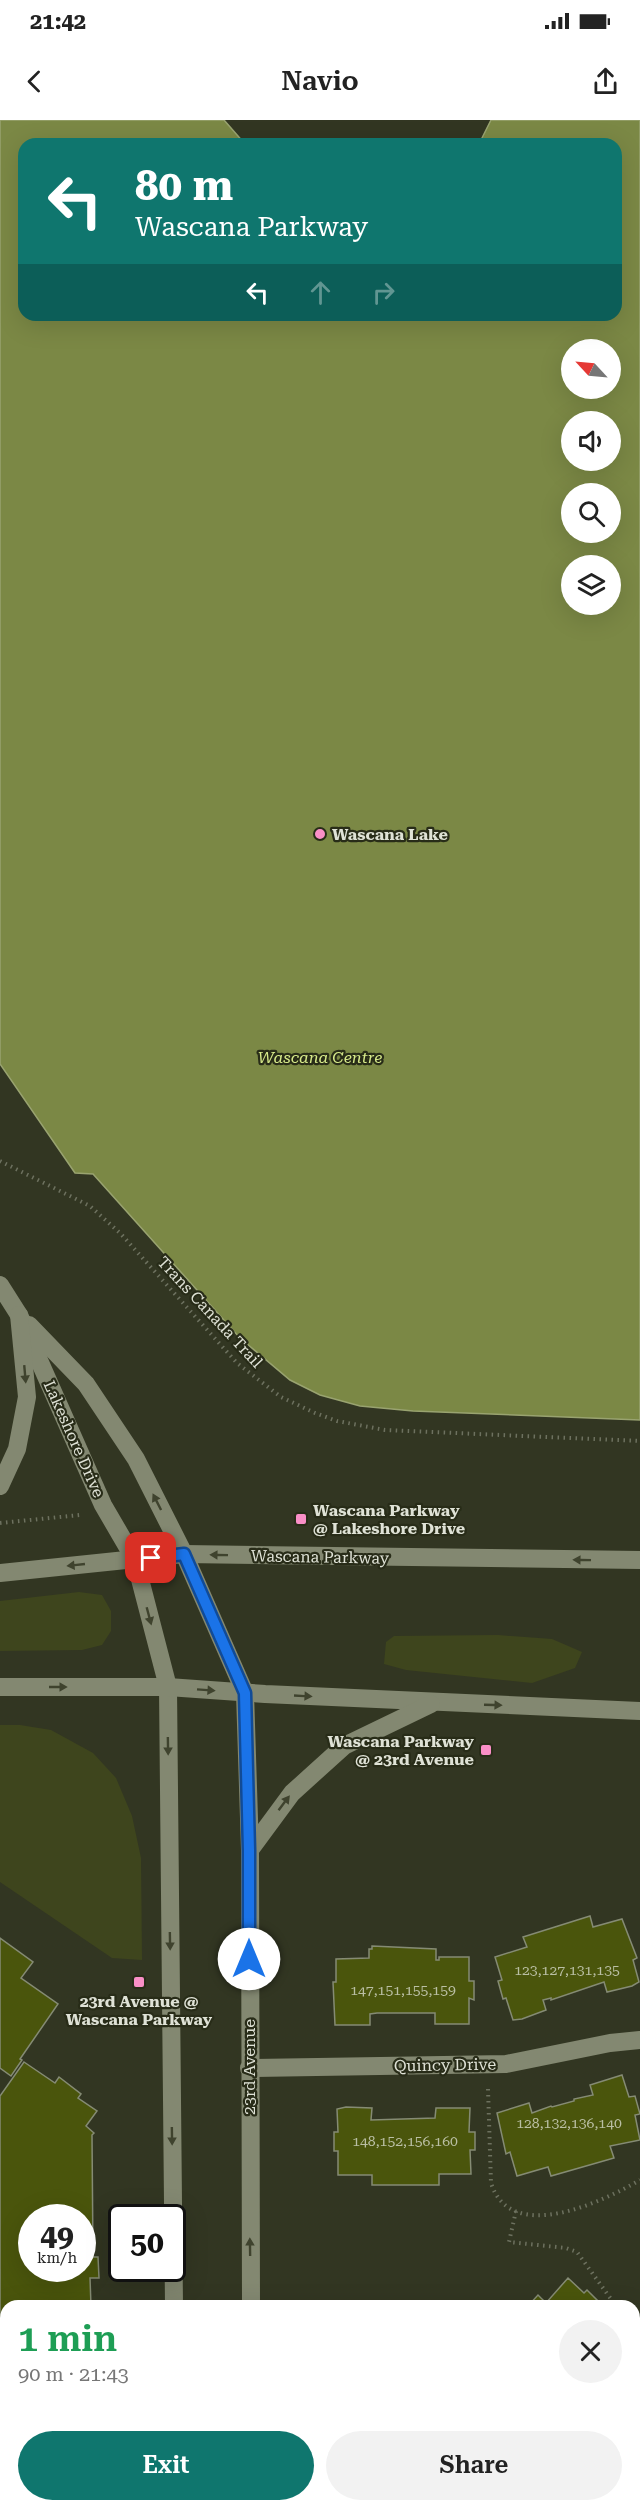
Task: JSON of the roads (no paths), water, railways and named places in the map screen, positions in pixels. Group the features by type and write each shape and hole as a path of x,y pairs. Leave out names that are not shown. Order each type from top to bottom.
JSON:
{"main road":[{"name":"Lakeshore Drive","path":"0,1286 19,1315 103,1505 135,1560"},
{"name":"Lakeshore Drive","path":"19,1315 86,1384 136,1459 184,1554"},
{"path":"0,1486 17,1449 27,1397 19,1315"},
{"name":"Wascana Parkway","path":"0,1573 184,1554 640,1560"},
{"name":"23rd Avenue","path":"184,1554 245,1693 249,1850 251,2300"},
{"path":"135,1560 168,1687 174,2300"},
{"path":"0,1687 168,1687 245,1693 640,1711"},
{"path":"249,1850 292,1793 344,1746 435,1702"},
{"name":"Quincy Drive","path":"249,2067 506,2064 610,2043 640,2040"}],"place":[{"name":"Wascana Lake","path":"320,834"},
{"name":"Wascana Parkway @ Lakeshore Drive","path":"301,1519"},
{"name":"Wascana Parkway @ 23rd Avenue","path":"486,1750"},
{"name":"23rd Avenue @ Wascana Parkway","path":"139,1982"}],"park label":[{"name":"Wascana Centre","path":"320,1057"}]}
